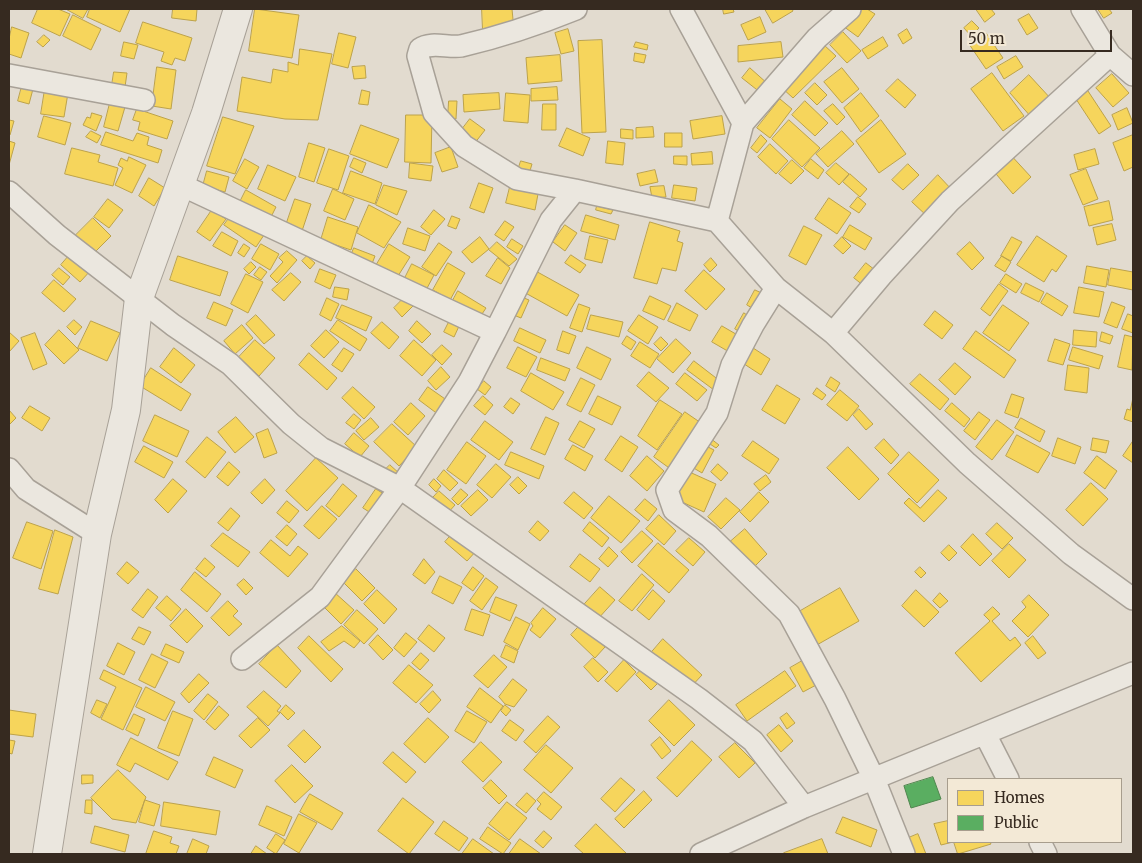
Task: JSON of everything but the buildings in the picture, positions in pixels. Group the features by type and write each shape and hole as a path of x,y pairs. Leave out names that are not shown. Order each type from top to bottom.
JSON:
{"street":[{"path":"47,854 97,534 126,410 139,298 206,113 238,9"},
{"path":"576,9 540,24 459,46 425,45 420,49 418,56 434,112 464,146 516,179 717,221 776,288 833,333 967,463 1071,554 1133,599"},
{"path":"681,9 743,123"},
{"path":"717,221 743,123 818,38 850,9"},
{"path":"1082,9 1110,55 1133,76"},
{"path":"833,333 881,276 950,201 1110,55"},
{"path":"9,75 144,100"},
{"path":"179,184 495,332"},
{"path":"242,659 320,597 400,488 469,382 551,220 575,190"},
{"path":"9,192 57,235 173,325 230,364 291,424 321,448 400,488 700,699 753,740 804,807"},
{"path":"776,288 753,325 732,365 717,413 667,490 674,510 709,536 789,614 835,699 874,779 904,854"},
{"path":"9,469 26,489 97,534"},
{"path":"701,854 804,807 1133,673"},
{"path":"985,734 1007,778"}]}
